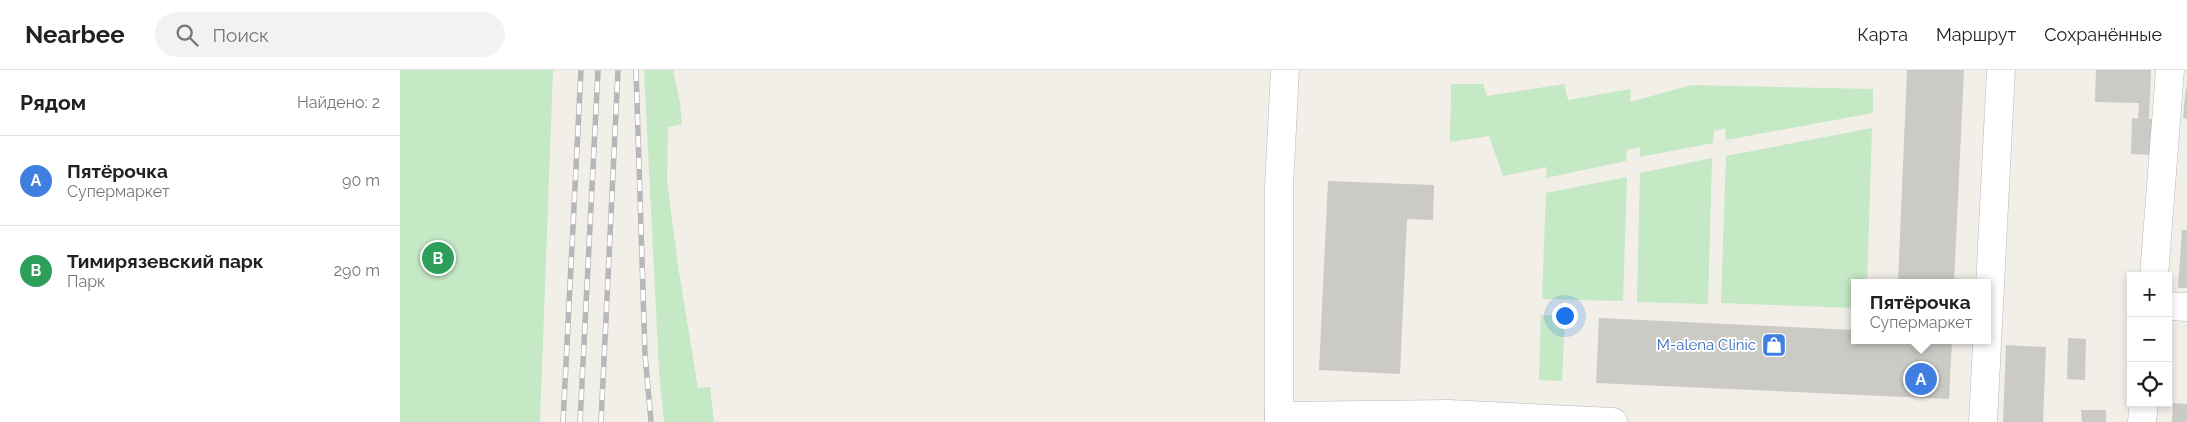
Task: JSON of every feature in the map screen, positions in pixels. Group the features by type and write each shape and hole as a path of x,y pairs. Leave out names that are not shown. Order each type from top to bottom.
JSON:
{"lane":[{"path":"1285,70 1279,186 1279,419 1449,414 1612,422"},
{"path":"1990,279 2001,70"},
{"path":"2155,272 2176,126 2170,70"},
{"path":"2172,306 2187,307"},
{"path":"1983,422 1987,344"},
{"path":"2142,422 2144,407"}],"green space":[{"path":"400,70 553,70 540,422 400,422"},
{"path":"644,70 673,70 680,103 682,124 668,127 667,181 679,272 698,388 710,387 714,422 664,422 659,371"},
{"path":"1451,84 1483,84 1487,96 1564,84 1568,100 1631,89 1630,102 1692,85 1873,89 1873,113 1726,140 1725,128 1714,131 1713,143 1640,157 1640,147 1627,150 1626,161 1546,178 1547,167 1503,176 1489,136 1450,142"},
{"path":"1872,128 1867,279 1851,279 1851,308 1721,303 1726,156"},
{"path":"1712,158 1708,304 1637,302 1640,173"},
{"path":"1627,177 1623,301 1542,299 1546,193"},
{"path":"1541,315 1565,316 1562,381 1539,380"}],"building":[{"path":"1907,70 1964,70 1954,279 1898,279"},
{"path":"2096,70 2151,70 2149,119 2153,119 2152,155 2131,154 2132,118 2138,119 2139,103 2095,102"},
{"path":"2187,87 2187,119 2183,118"},
{"path":"1328,181 1434,185 1433,220 1407,219 1400,374 1319,370"},
{"path":"2182,230 2187,230 2187,288 2178,288"},
{"path":"1599,318 1851,330 1851,344 1952,344 1949,399 1596,383"},
{"path":"2068,338 2086,339 2085,380 2067,379"},
{"path":"2006,345 2046,347 2043,422 2003,422"},
{"path":"2173,403 2187,404 2187,422 2172,422"},
{"path":"2081,410 2106,410 2106,422 2082,422"}],"railway":[{"path":"563,422 581,70"},
{"path":"580,422 598,70"},
{"path":"601,422 618,70"},
{"path":"636,70 645,354 651,422"}],"place":[{"name":"Тимирязевский парк","path":"438,258"},
{"name":"M-alena Clinic","path":"1774,345"},
{"name":"Пятёрочка","path":"1921,379"}]}
